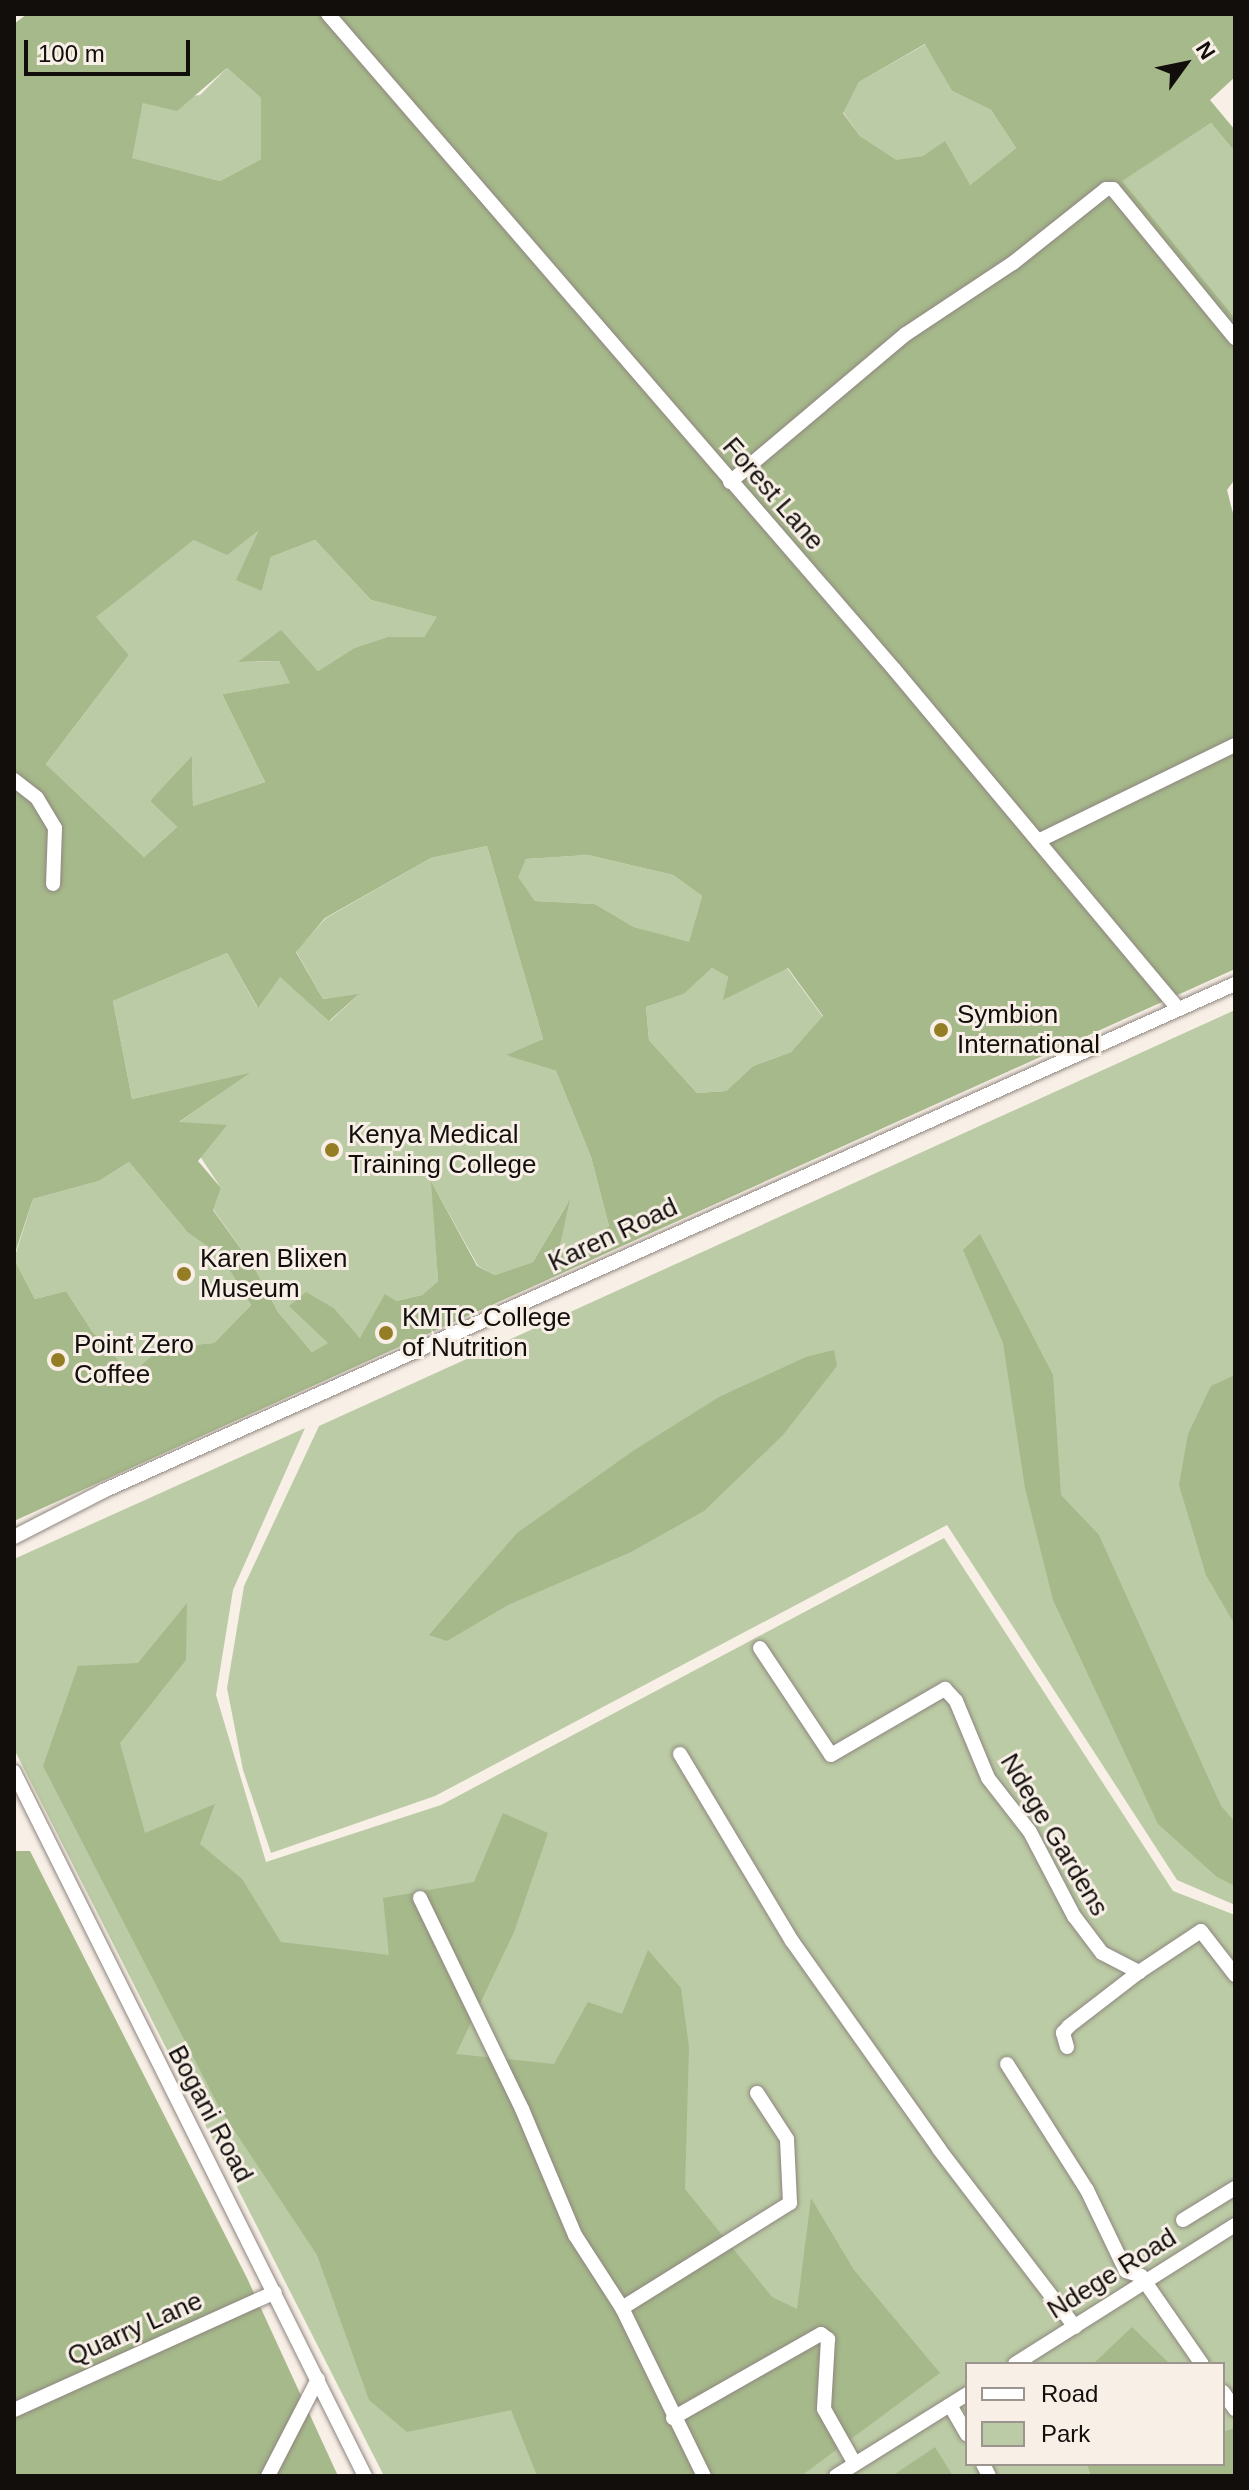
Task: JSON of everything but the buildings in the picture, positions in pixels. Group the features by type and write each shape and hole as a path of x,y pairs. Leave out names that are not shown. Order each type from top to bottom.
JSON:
{"street":[{"name":"Forest Lane","path":"328,14 1038,841 1177,1008"},
{"path":"730,482 906,334 1013,263 1106,189 1113,189 1235,338"},
{"path":"1038,841 1235,745"},
{"path":"14,780 37,798 55,828 53,884"},
{"name":"Karen Road","path":"14,1537 103,1491 1235,984"},
{"name":"Ndege Gardens","path":"760,1648 831,1755 945,1689 956,1701 988,1778 1030,1832 1081,1927 1115,1964 1139,1972"},
{"path":"680,1754 734,1850 844,2015 1075,2327"},
{"name":"Bogani Road","path":"14,1772 155,2062 275,2292 365,2476"},
{"path":"420,1898 522,2109 575,2235 622,2308 673,2418 704,2476"},
{"path":"1067,2047 1063,2033 1069,2026 1139,1972 1201,1931 1235,1975"},
{"path":"1007,2064 1087,2190 1126,2271 1141,2276 1201,2362"},
{"path":"622,2308 790,2203 787,2139 757,2093"},
{"path":"1183,2220 1235,2188"},
{"name":"Ndege Road","path":"1018,2362 1235,2225"},
{"name":"Quarry Lane","path":"14,2410 275,2292"},
{"path":"673,2418 821,2334 828,2339 824,2409 855,2464"},
{"path":"268,2476 318,2379"},
{"path":"836,2476 965,2395"},
{"path":"950,2405 965,2431"}],"green space":[{"path":"27,14 1235,14 1235,77 1210,100 1235,130 1235,152 1211,123 1122,181 1235,318 1235,479 1227,490 1235,521 1235,969 14,1521 14,1259 35,1299 66,1291 92,1331 131,1374 160,1348 214,1343 251,1305 220,1255 188,1233 129,1162 99,1181 33,1199 14,1256 14,24","holes":["925,44 952,91 991,110 1016,148 970,185 945,141 923,156 896,160 860,136 843,113 859,82","227,68 261,98 261,159 220,181 132,158 143,103 177,111","259,530 236,580 262,591 271,557 315,540 371,600 437,617 424,637 387,637 354,648 318,671 281,630 238,662 279,661 290,683 222,694 265,782 193,806 192,756 150,801 177,827 144,857 46,764 129,655 96,617 194,540 227,555","487,846 543,1039 506,1055 556,1071 591,1157 609,1226 558,1255 570,1199 533,1262 495,1275 477,1266 431,1181 438,1281 422,1295 396,1301 385,1294 360,1338 335,1309 306,1292 289,1306 328,1343 312,1352 278,1312 254,1267 213,1210 221,1188 198,1161 227,1125 179,1122 250,1073 132,1099 113,1001 227,953 258,1008 280,977 329,1021 359,994 323,999 296,952 325,918 431,858","588,855 673,875 702,896 689,942 634,927 595,904 535,901 518,877 526,859","712,968 728,977 723,1000 788,968 823,1016 791,1052 753,1066 726,1091 697,1093 649,1040 646,1007 684,994"]},
{"path":"926,44 952,91 991,110 1016,148 970,185 923,156 896,161 860,136 843,112 859,82"},
{"path":"227,68 261,98 261,159 220,181 131,158 143,103 200,95"},
{"path":"1211,123 1235,152 1235,318 1121,181"},
{"path":"261,529 262,591 271,557 315,540 371,600 438,617 424,637 387,637 354,648 318,671 281,631 240,662 279,661 291,683 222,694 265,782 193,806 192,758 150,801 177,827 144,857 46,764 129,655 95,617 194,540"},
{"path":"487,846 543,1039 507,1055 556,1071 591,1157 609,1226 558,1256 568,1202 533,1262 495,1275 478,1266 432,1183 438,1281 422,1295 396,1301 360,1338 335,1309 329,1343 312,1352 278,1312 254,1267 213,1209 221,1188 178,1123 248,1074 132,1099 113,1001 227,953 257,1007 279,976 330,1021 358,995 323,999 296,951 326,918 431,858"},
{"path":"588,855 673,875 702,896 689,943 634,927 595,904 535,901 517,877 526,859"},
{"path":"712,968 728,977 724,999 787,968 823,1017 791,1052 753,1066 726,1091 697,1093 649,1040 646,1007 684,994"},
{"path":"1235,1010 1235,1905 1177,1880 947,1525 435,1796 271,1853 243,1770 227,1688 244,1586 319,1426"},
{"path":"129,1162 188,1233 220,1255 251,1305 214,1343 160,1348 131,1374 92,1331 66,1291 35,1299 14,1259 33,1199 99,1181"},
{"path":"980,1234 1053,1375 1061,1495 1099,1535 1221,1806 1235,1822 1235,1886 1217,1877 1158,1824 1053,1600 1025,1488 1003,1343 963,1250"},
{"path":"834,1350 837,1366 783,1435 704,1511 631,1552 508,1605 447,1641 429,1635 517,1533 633,1451 719,1397 806,1357"},
{"path":"1235,1375 1235,1625 1206,1575 1179,1485 1188,1434 1211,1386"},
{"path":"305,1428 233,1590 216,1695 266,1862 441,1805 944,1538 1173,1891 1235,1915 1235,2476 384,2476 14,1749 14,1559"},
{"path":"187,1603 186,1660 120,1743 145,1833 215,1804 200,1844 242,1879 281,1942 389,1955 383,1898 474,1882 503,1813 548,1833 514,1932 456,2054 554,2064 588,2002 622,2014 648,1950 681,1988 689,2047 685,2189 772,2297 797,2309 811,2198 854,2270 940,2373 801,2476 537,2476 511,2410 407,2432 369,2400 317,2255 220,2109 43,1766 78,1666 138,1663"},
{"path":"14,1851 30,1851 247,2278 338,2476 14,2476"},
{"path":"1132,2327 1168,2362 1095,2362"},
{"path":"1235,2428 1235,2476 1091,2476 1088,2466 1225,2466 1225,2431"},
{"path":"935,2447 953,2476 892,2476"}],"place":[{"name":"Symbion International","path":"941,1030"},
{"name":"Kenya Medical Training College","path":"332,1150"},
{"name":"Karen Blixen Museum","path":"184,1274"},
{"name":"KMTC College of Nutrition","path":"386,1333"},
{"name":"Point Zero Coffee","path":"58,1360"}]}
